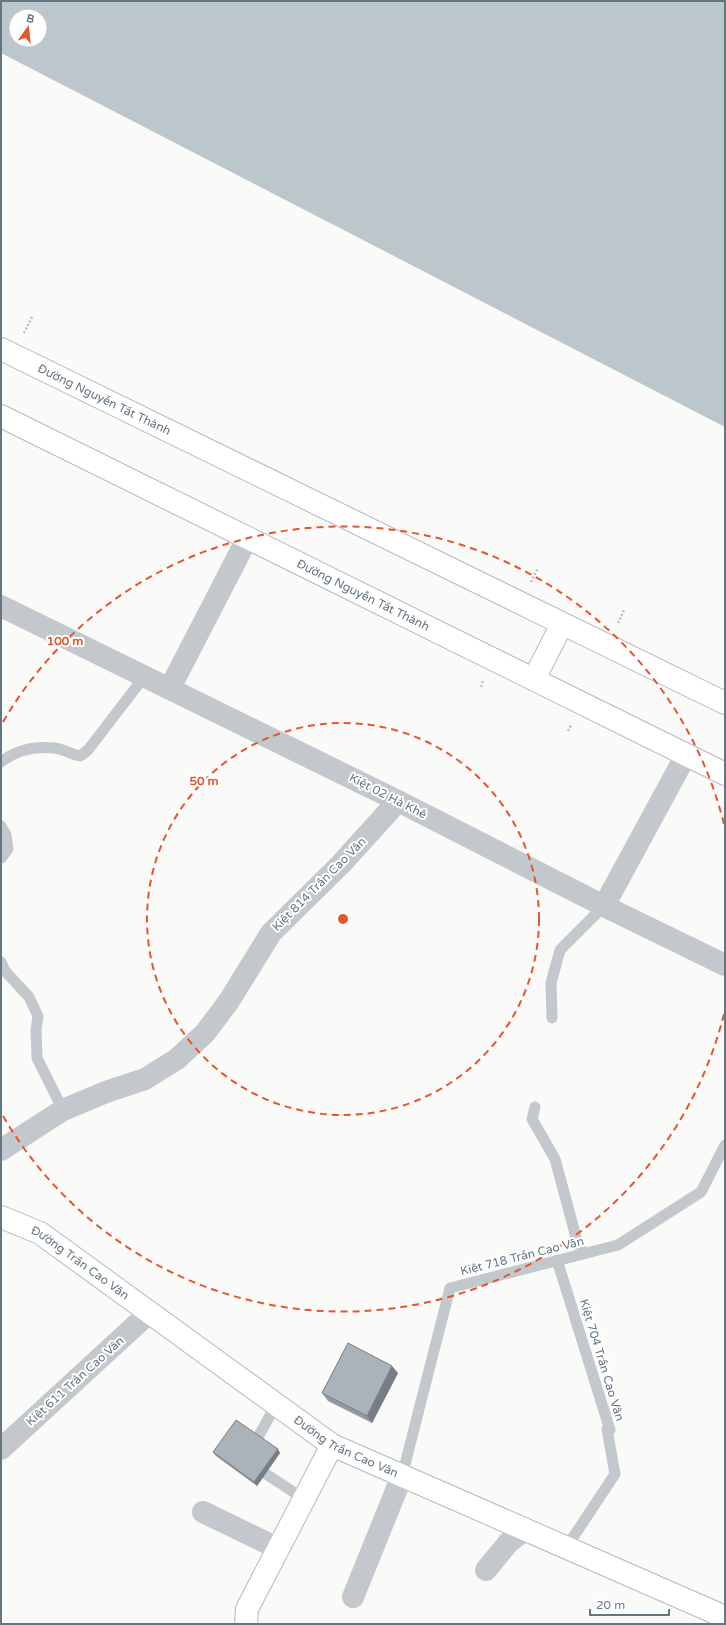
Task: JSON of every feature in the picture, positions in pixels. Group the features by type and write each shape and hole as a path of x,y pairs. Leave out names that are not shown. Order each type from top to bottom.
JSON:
{"main road":[{"name":"Đường Nguyễn Tất Thành","path":"1,349 725,704"},
{"name":"Đường Nguyễn Tất Thành","path":"1,416 725,774"},
{"path":"534,679 562,624"},
{"name":"Đường Trần Cao Vân","path":"1,1216 40,1233 332,1444 566,1548 724,1615"},
{"path":"246,1624 247,1609 332,1444"}],"street":[{"path":"170,688 248,537"},
{"name":"Kiệt 02 Hà Khê","path":"1,606 398,801 604,906 725,965"},
{"path":"604,906 686,754"},
{"name":"Kiệt 814 Trần Cao Vân","path":"1,1150 63,1110 106,1092 145,1079 178,1059 206,1033 229,1001 271,933 341,864 398,801"},
{"name":"Kiệt 611 Trần Cao Vân","path":"1,1449 149,1313"},
{"path":"353,1597 402,1476"},
{"path":"203,1512 279,1549"},
{"path":"486,1570 509,1542 525,1530"}],"lane":[{"path":"1,762 12,753 34,748 56,748 80,756 88,750 144,677"},
{"path":"1,826 6,835 8,849 1,858"},
{"path":"552,1018 551,983 560,950 604,906"},
{"path":"1,962 29,998 38,1016 36,1030 37,1058 63,1110"},
{"path":"535,1107 532,1119 554,1159 576,1237 583,1254"},
{"name":"Kiệt 718 Trần Cao Vân","path":"402,1476 450,1288 618,1244 701,1192 725,1145"},
{"name":"Kiệt 704 Trần Cao Vân","path":"558,1260 610,1430 607,1429 615,1474 566,1548"},
{"path":"258,1438 276,1405"},
{"path":"266,1474 304,1499"}],"shaded area":[{"path":"1,1 725,1 725,427 1,53"}],"building":[{"path":"348,1343 392,1366 367,1416 322,1393"},
{"path":"236,1420 278,1449 254,1482 213,1452"}]}
